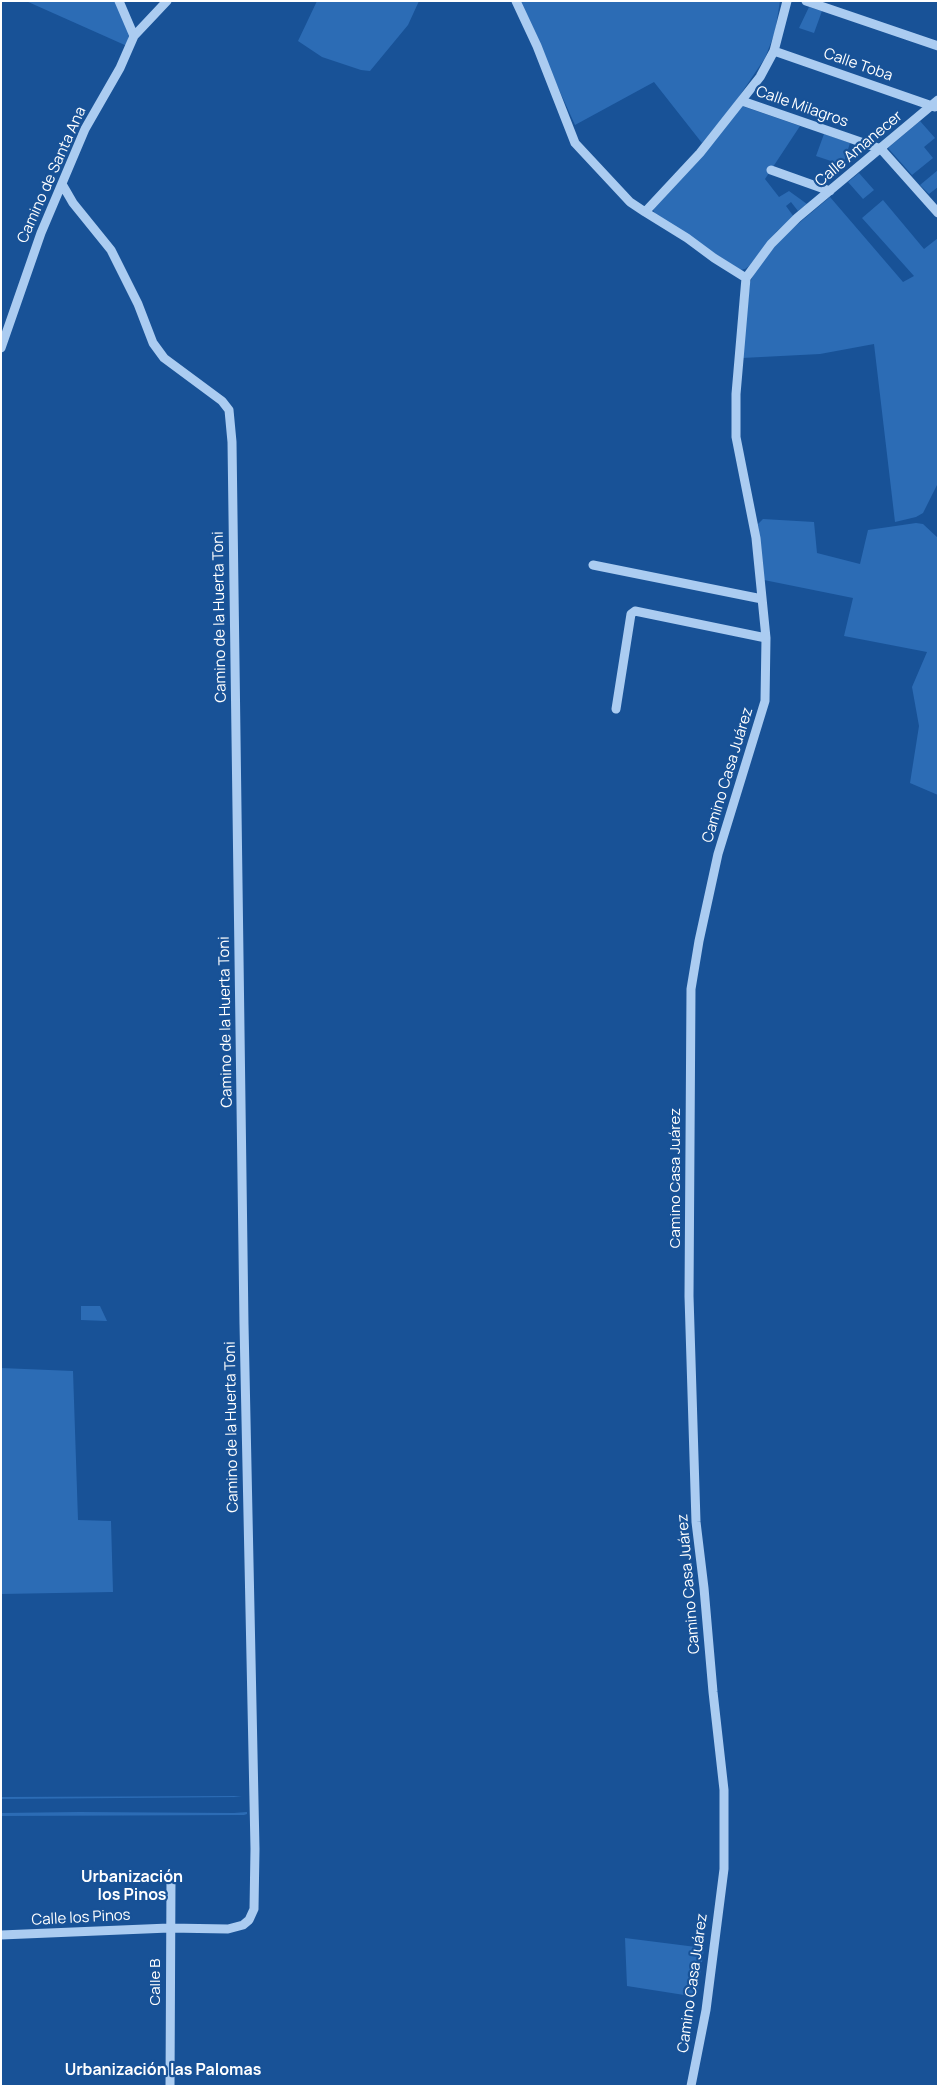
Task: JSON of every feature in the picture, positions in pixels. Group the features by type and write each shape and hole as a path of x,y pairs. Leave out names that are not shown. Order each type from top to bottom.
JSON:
{"street":[{"path":"119,1 134,36"},
{"name":"Camino de Santa Ana","path":"1,348 38,241 85,129 120,68 134,36 167,1"},
{"path":"516,1 537,46 576,143 630,202 746,278"},
{"path":"645,212 700,152 760,77 774,51 787,1"},
{"path":"806,1 938,46"},
{"name":"Calle Toba","path":"774,51 936,106"},
{"name":"Calle Milagros","path":"742,101 881,149"},
{"name":"Calle Amanecer","path":"746,278 771,244 797,218 936,106"},
{"path":"881,149 938,214"},
{"path":"771,170 830,191"},
{"name":"Camino de la Huerta Toni","path":"62,184 73,203 111,250 138,304 158,351 181,372 222,401 229,410 232,442 244,1324 256,1849 254,1909 249,1920"},
{"name":"Camino Casa Juárez","path":"691,2086 706,2010 724,1869 724,1790 696,1522 689,1296 691,989 699,941 718,854 765,701 766,638 756,538 736,437 736,394 746,278"},
{"path":"593,565 762,599"},
{"path":"616,709 631,614 636,612 766,638"},
{"name":"Calle B","path":"170,2086 169,1928 171,1879"},
{"name":"Calle los Pinos","path":"1,1935 169,1928 228,1929 243,1925 249,1920"}],"shaded area":[{"path":"26,1 116,1 129,34 127,46"},
{"path":"317,1 419,1 408,25 370,71 361,70 322,57 298,41"},
{"path":"519,1 780,1 775,32 765,58 734,104 702,143 654,82 575,125"},
{"path":"809,7 822,11 814,33 799,28"},
{"path":"742,106 800,126 765,179 779,197 789,191 807,204 798,211 791,202 786,206 794,217 777,231 749,266 740,270 656,215 653,210 657,203"},
{"path":"920,121 935,138 924,147 933,158 912,175 888,148"},
{"path":"824,134 850,143 843,165 816,156"},
{"path":"938,170 938,187 929,194 920,185"},
{"path":"859,173 874,190 863,199 848,182"},
{"path":"830,197 903,282 914,276 862,218 883,200 924,249 938,238 938,483 923,513 916,517 895,522 874,344 820,354 742,358 750,282 757,268 774,244"},
{"path":"763,519 814,522 817,553 860,564 868,530 916,523 923,524 938,538 938,795 910,783 919,726 912,687 927,652 844,636 853,598 764,580 758,524"},
{"path":"81,1306 100,1306 107,1321 81,1320"},
{"path":"1,1368 73,1371 78,1520 111,1521 113,1592 1,1594"},
{"path":"1,1797 242,1797 1,1799"},
{"path":"247,1812 247,1814 1,1816 1,1813"},
{"path":"625,1938 704,1948 697,1997 627,1986"}],"district":[{"name":"Urbanización los Pinos","path":"132,1887"},
{"name":"Urbanización las Palomas","path":"163,2071"}]}
